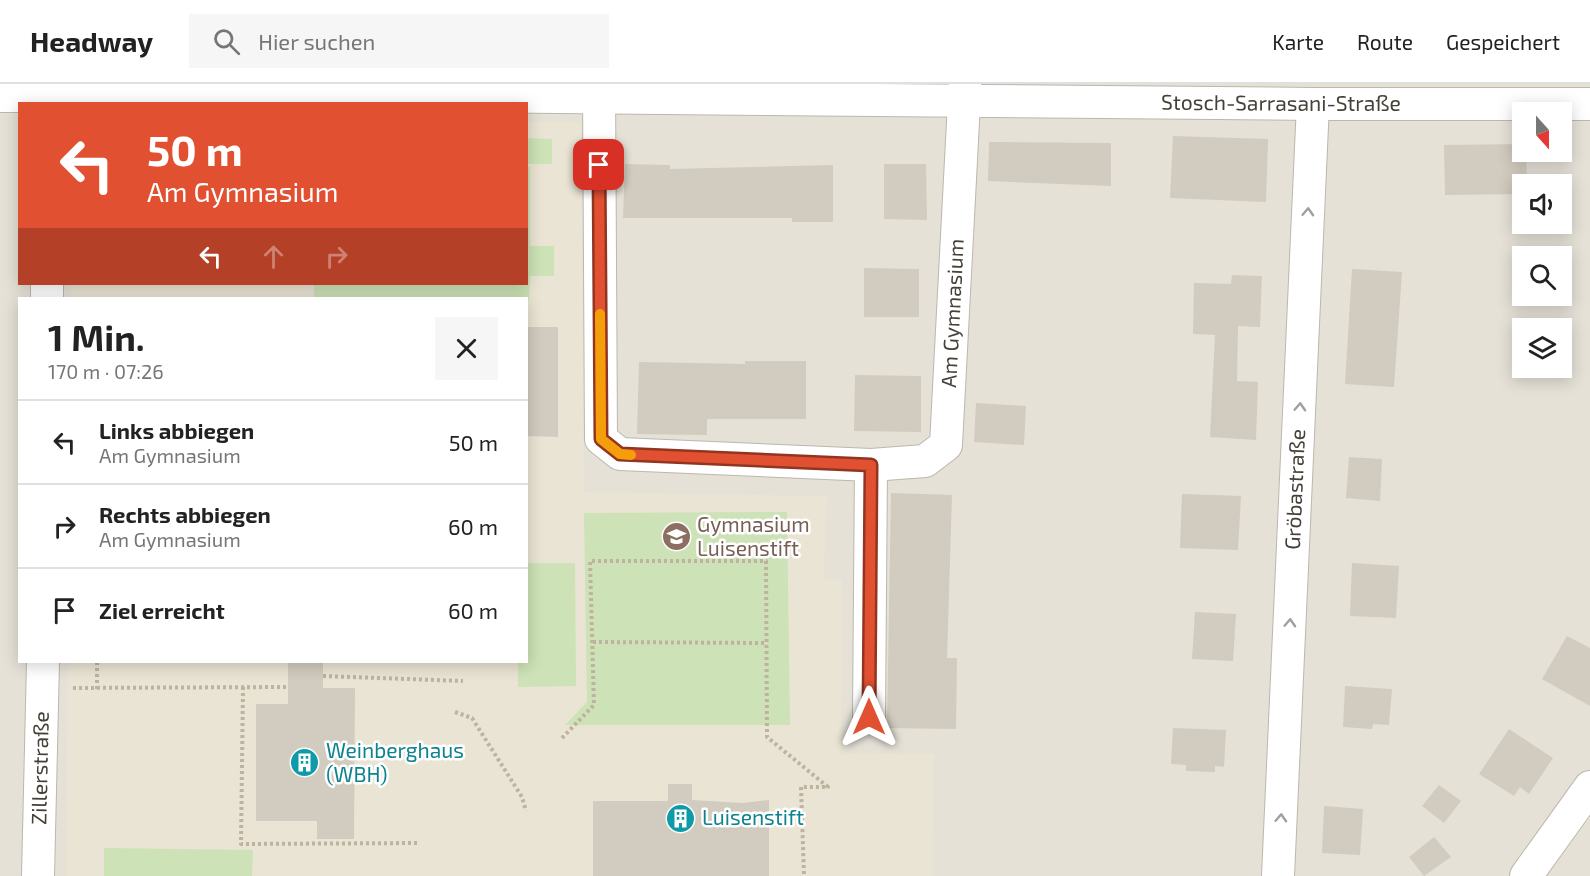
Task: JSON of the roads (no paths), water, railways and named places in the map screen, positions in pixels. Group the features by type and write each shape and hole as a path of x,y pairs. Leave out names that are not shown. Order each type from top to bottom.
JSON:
{"street":[{"name":"Stosch-Sarrasani-Straße","path":"0,96 599,90 964,92 1590,104"},
{"name":"Am Gymnasium","path":"599,90 601,439 620,454 871,465 925,461 946,445 964,92"},
{"name":"Gröbastraße","path":"1278,876 1299,97"},
{"path":"869,717 871,465"},
{"name":"Zillerstraße","path":"38,876 43,675"},
{"path":"1526,876 1590,788"}],"place":[{"name":"Gymnasium Luisenstift","path":"676,537"},
{"name":"Weinberghaus (WBH)","path":"305,763"},
{"name":"Luisenstift","path":"681,818"}]}
